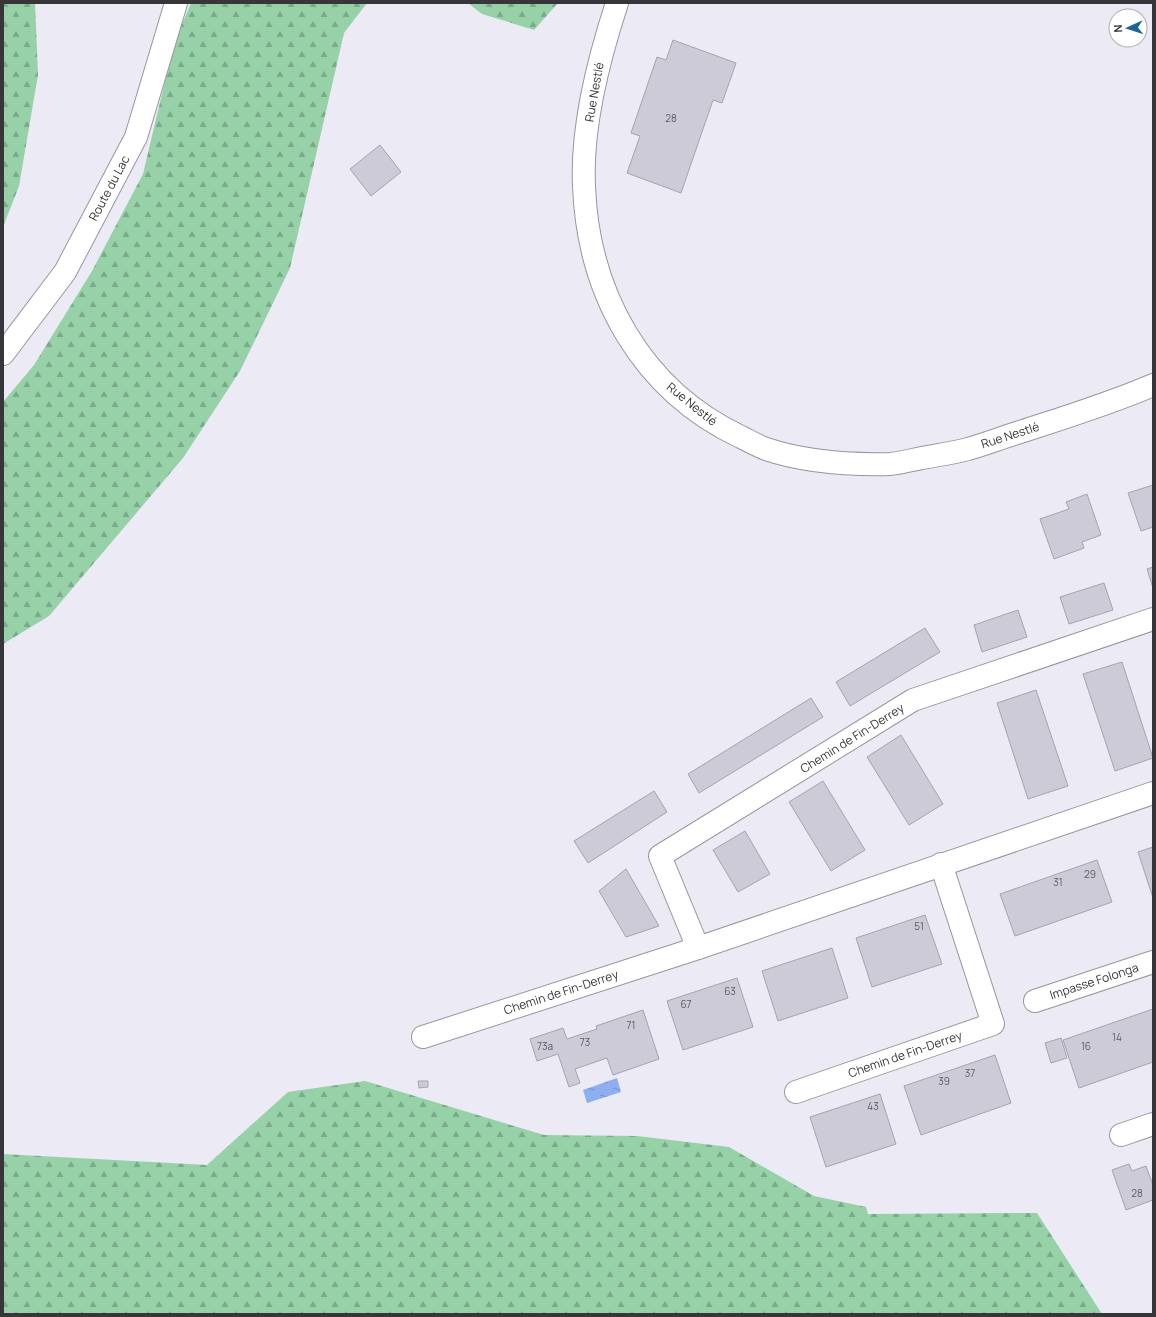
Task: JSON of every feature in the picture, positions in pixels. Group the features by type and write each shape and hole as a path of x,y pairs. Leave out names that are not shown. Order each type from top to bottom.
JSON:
{"street":[{"name":"Route du Lac","path":"3,354 64,272 136,137 176,3"},
{"name":"Rue Nestlé","path":"617,3 599,62 584,151 583,184 590,243 606,295 629,337 653,372 685,401 718,426 766,448 822,462 893,464 968,449 1116,400 1153,385"},
{"name":"Chemin de Fin-Derrey","path":"698,948 660,856 913,700 1153,619"},
{"name":"Chemin de Fin-Derrey","path":"423,1037 698,948 1153,793"},
{"name":"Chemin de Fin-Derrey","path":"796,1092 992,1024 941,864"},
{"name":"Impasse Folonga","path":"1036,1001 1153,962"},
{"path":"1121,1135 1153,1124"}],"green space":[{"path":"3,3 35,3 38,75 19,186 3,227"},
{"path":"191,3 367,3 344,33 290,268 240,371 183,458 49,616 3,644 3,402 34,365 92,271 143,174 174,43"},
{"path":"468,3 558,3 534,30 482,14"},
{"path":"365,1081 544,1135 637,1136 729,1147 814,1196 866,1207 868,1214 1037,1213 1102,1314 3,1314 3,1154 207,1165 288,1092"}],"water":[{"path":"617,1078 621,1092 587,1103 583,1090"}],"building":[{"path":"673,40 736,63 722,103 713,100 681,193 627,173 640,136 631,133 657,57 666,60"},
{"path":"380,145 401,172 371,196 350,169"},
{"path":"1153,485 1153,527 1141,531 1128,493"},
{"path":"1087,494 1101,535 1082,542 1084,548 1054,559 1040,519 1069,509 1066,502"},
{"path":"1153,567 1153,588 1147,569"},
{"path":"1104,583 1113,610 1069,624 1060,597"},
{"path":"1018,610 1027,637 982,652 974,625"},
{"path":"925,628 940,652 850,706 836,682"},
{"path":"1122,662 1153,758 1115,771 1083,674"},
{"path":"1036,690 1068,786 1028,799 997,703"},
{"path":"811,698 823,717 699,793 688,774"},
{"path":"901,735 943,804 909,825 867,757"},
{"path":"823,781 865,850 831,871 789,802"},
{"path":"654,791 667,812 588,863 574,841"},
{"path":"745,831 770,874 738,892 713,850"},
{"path":"1153,847 1153,898 1138,852"},
{"path":"1097,860 1112,902 1015,936 1000,894"},
{"path":"626,869 659,926 626,937 599,891"},
{"path":"925,915 942,964 872,987 856,938"},
{"path":"832,948 848,998 778,1021 762,971"},
{"path":"737,978 753,1027 683,1050 667,1001"},
{"path":"1153,1009 1153,1062 1079,1088 1063,1040"},
{"path":"643,1010 659,1059 613,1075 607,1058 575,1069 580,1083 569,1087 558,1054 537,1061 530,1039 563,1028 567,1039 597,1029 596,1026"},
{"path":"1061,1038 1067,1058 1051,1063 1045,1043"},
{"path":"995,1055 1011,1103 921,1135 904,1086"},
{"path":"418,1081 428,1081 428,1087 419,1088"},
{"path":"880,1094 896,1144 826,1167 810,1117"},
{"path":"1129,1164 1132,1171 1146,1166 1153,1185 1153,1200 1126,1210 1112,1170"}]}
